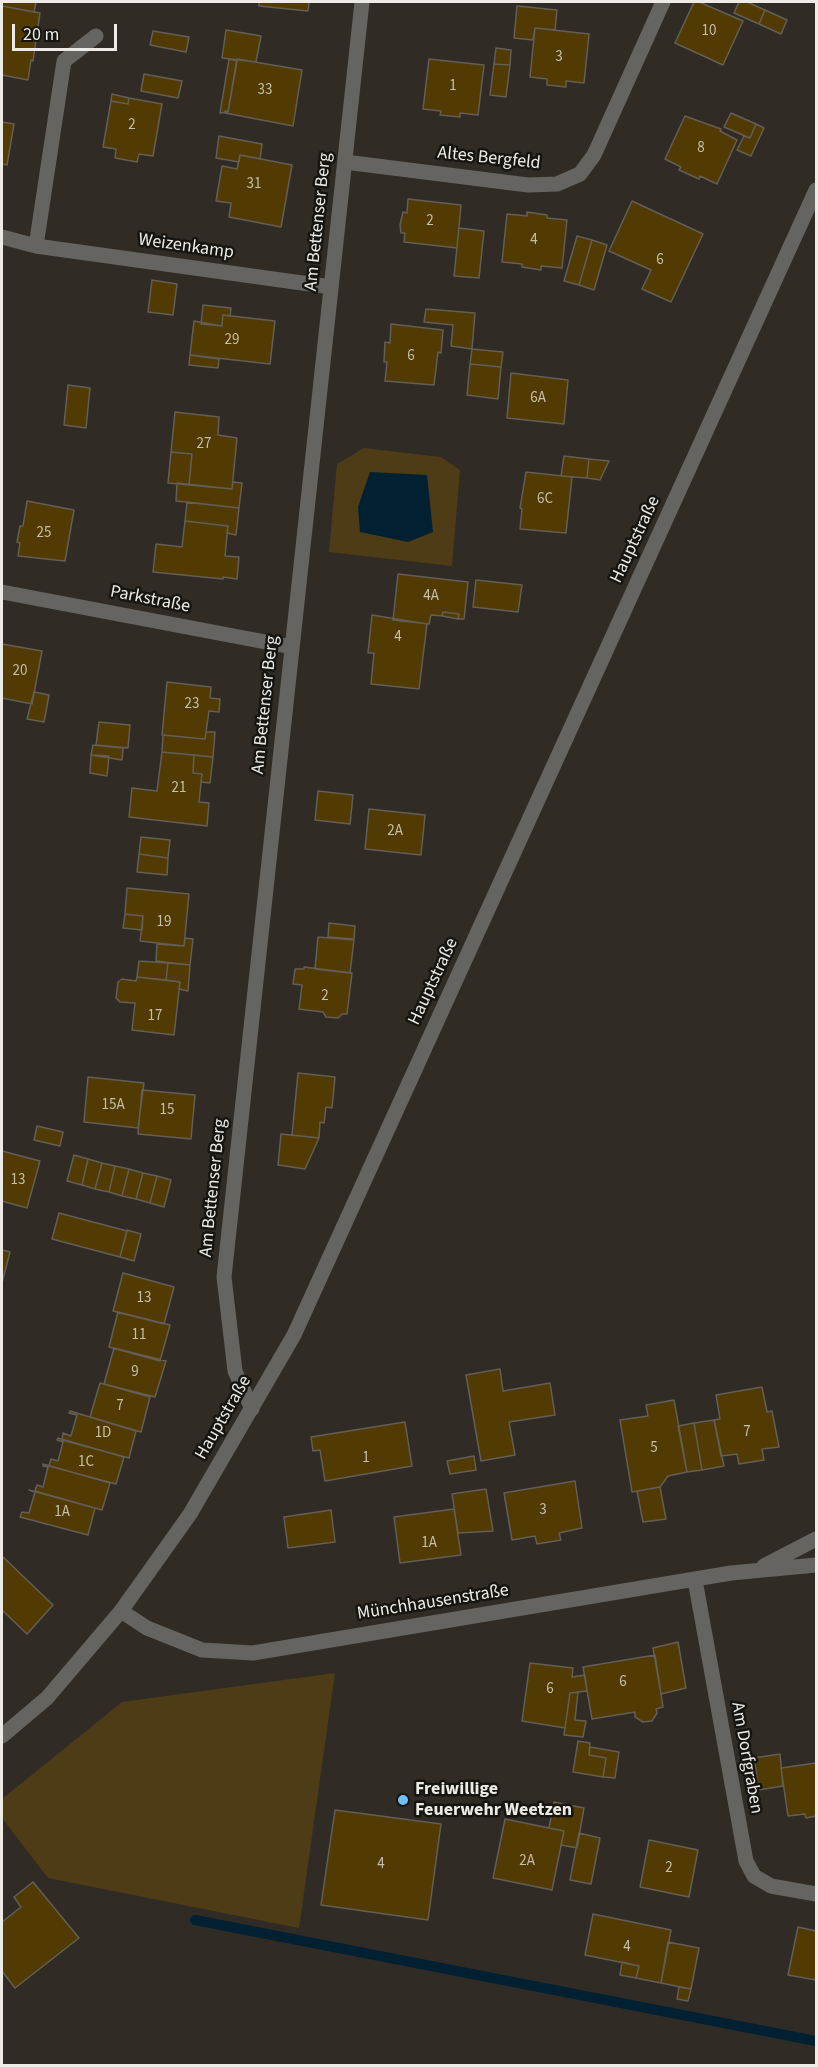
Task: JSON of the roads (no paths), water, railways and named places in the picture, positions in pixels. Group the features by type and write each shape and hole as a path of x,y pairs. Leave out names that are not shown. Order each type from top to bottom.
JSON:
{"street":[{"name":"Am Bettenser Berg","path":"252,1409 235,1371 224,1277 362,2"},
{"name":"Altes Bergfeld","path":"345,162 528,185 557,184 580,174 594,155 663,2"},
{"path":"36,246 64,61 96,36"},
{"name":"Hauptstraße","path":"2,1736 47,1698 121,1611 190,1514 294,1335 816,190"},
{"name":"Weizenkamp","path":"2,237 36,246 331,286"},
{"name":"Parkstraße","path":"2,592 292,647"},
{"name":"Münchhausenstraße","path":"758,1569 816,1539"},
{"name":"Münchhausenstraße","path":"121,1611 147,1628 201,1650 253,1653 758,1569 816,1565"},
{"name":"Am Dorfgraben","path":"695,1580 746,1861 754,1876 771,1886 816,1894"}],"water":[{"path":"370,472 427,475 433,532 408,542 360,532 358,507"}],"waterway":[{"path":"195,1920 816,2041"}],"place":[{"name":"Freiwillige Feuerwehr Weetzen","path":"403,1800"}]}
